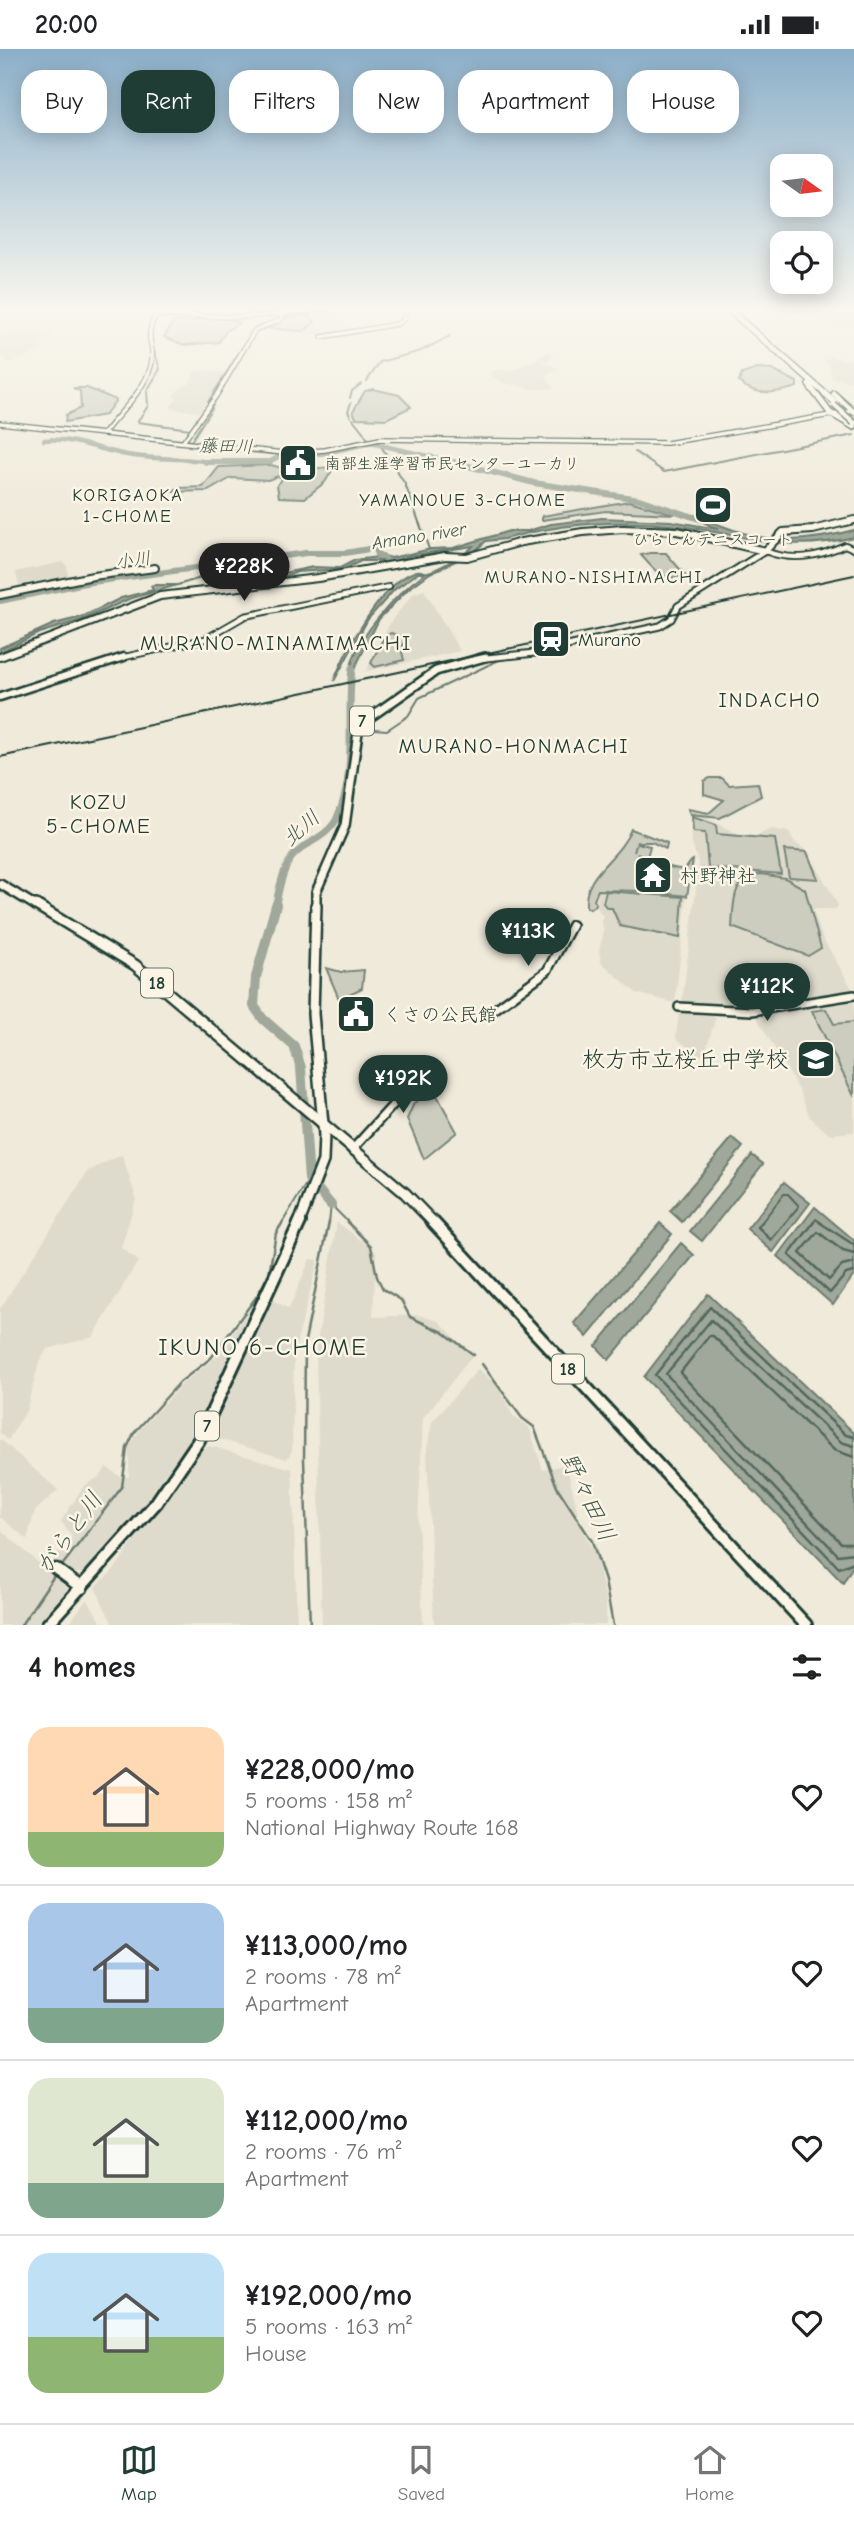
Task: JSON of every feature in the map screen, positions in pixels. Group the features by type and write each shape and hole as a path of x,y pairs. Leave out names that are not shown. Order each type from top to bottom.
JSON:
{"highway":[{"path":"807,383 830,414 854,423"},
{"path":"808,383 836,405"},
{"path":"811,383 854,423"},
{"path":"816,383 854,411"},
{"path":"0,657 114,611 160,596 228,586 318,578 451,556 467,557 532,540 623,529 696,534 766,550 783,532 813,530 854,520"},
{"path":"0,596 85,577 155,569"}],"main road":[{"name":"7","path":"47,1625 156,1503 210,1420 313,1195 323,1161 324,1135 316,1119 313,1014 317,888 345,826 355,737 363,721 436,671 457,663 494,655 535,653 660,626 671,619 678,606 766,550"},
{"name":"18","path":"0,884 135,965 437,1225 806,1625"}],"street":[{"path":"104,433 141,383"},
{"path":"187,442 223,383"},
{"path":"0,423 35,429 104,433 284,453 325,450 380,439 652,443 717,435 854,411"},
{"path":"766,550 798,558 824,554 845,545 854,549"},
{"path":"0,697 110,660 205,639 245,616 389,587"},
{"path":"487,1015 547,971 572,925"},
{"path":"679,1007 752,1011 854,995"},
{"path":"352,1150 420,1075 419,1069"},
{"path":"60,1573 82,1588"}],"shaded area":[{"path":"190,383 223,383 202,413 170,408 179,389"},
{"path":"503,383 550,383 554,389 531,389"},
{"path":"740,383 797,383 797,387 774,392 760,392"},
{"path":"73,388 87,388 116,400 105,415 65,422 66,415 81,408 80,391"},
{"path":"373,389 399,395 411,407 386,419 356,418 353,411 365,391"},
{"path":"271,465 289,470 334,467 325,482 305,498 279,497 277,485 283,478 278,476 268,480 231,478 208,491 171,492 179,488 203,487 219,467"},
{"path":"629,501 675,514 606,511 542,520 542,516"},
{"path":"666,553 685,575 671,577 660,574 641,555"},
{"path":"63,562 67,566 68,576 19,586 16,572"},
{"path":"424,590 460,651 366,671 391,621 413,594"},
{"path":"391,633 408,639 401,648 404,660 375,667 371,663 384,637"},
{"path":"722,778 729,785 758,783 761,796 720,818 690,815 688,809 709,813 724,800 704,794 704,781"},
{"path":"691,815 705,817 739,835 756,836 771,829 789,832 793,841 808,852 838,905 836,909 813,909 822,937 854,992 748,1007 719,1008 682,1003 699,865 692,843"},
{"path":"692,817 716,825 717,834 775,839 781,874 708,868 705,833 693,832"},
{"path":"631,829 667,843 666,849 652,842 637,842 634,852 637,843 650,846 647,857 637,853 669,867 682,869 693,860 687,896 598,890 594,900 596,904 590,909 586,907 590,885"},
{"path":"784,850 807,852 818,879 789,877"},
{"path":"761,874 785,878 805,889 821,948 808,956 732,927 734,900 739,886 751,876"},
{"path":"599,887 687,894 675,1003 636,993 601,962 599,950 604,932 601,920 604,918 596,906"},
{"path":"606,891 683,897 680,938 620,926 612,908 607,908 603,903"},
{"path":"326,968 341,972 364,970 362,988 339,999"},
{"name":"枚方市立桜丘中学校","path":"854,1002 854,1132 829,1134 810,1117 799,1090 756,1016"},
{"path":"826,1009 834,1024 854,1022 854,1096 812,1011"},
{"path":"679,1011 716,1017 704,1055 698,1055 676,1038"},
{"path":"434,1090 457,1132 424,1159 407,1119 414,1103"},
{"path":"122,1155 136,1198 121,1248 138,1261 93,1337 47,1349 39,1363 26,1411 8,1440 0,1433 0,1309 88,1171"},
{"path":"337,1222 376,1252 373,1317 418,1315 439,1321 472,1356 423,1418 418,1521 423,1625 322,1625 316,1349"},
{"path":"310,1259 318,1260 294,1353 292,1451 287,1459 205,1435 270,1299 289,1309"},
{"path":"266,1287 197,1435 154,1497 83,1573 67,1573 55,1557 72,1537 61,1521 84,1486 101,1476 106,1467 121,1477 129,1477 129,1447 138,1432 182,1384 215,1358"},
{"path":"478,1369 504,1391 501,1393 513,1416 529,1427 543,1470 566,1464 582,1530 595,1553 606,1600 606,1625 434,1625 427,1448 432,1422"},
{"path":"0,1439 58,1490 35,1511 27,1539 0,1517"},
{"path":"209,1446 292,1469 297,1625 113,1625 95,1587 114,1570 193,1456"},
{"path":"0,1529 68,1589 36,1625 0,1625"},
{"path":"87,1599 103,1625 68,1625"}],"water":[{"path":"694,515 755,536 790,540 830,536 854,530 854,537 807,544 765,541 679,526 613,523 547,529 486,541 473,553 430,573 407,590 379,619 350,678 357,650 365,635 388,606 425,573 418,573 394,590 368,619 334,681 346,653 366,619 391,588 417,571 428,572 445,565 473,546 409,556 395,561 361,561 344,569 297,572 280,579 246,581 236,578 249,580 313,567 340,568 355,560 378,557 376,553 391,558 431,549 453,548 509,531 528,531 551,524 602,518 671,521 718,529 692,517"},
{"path":"153,585 177,585 129,599 82,620 39,633 0,652 0,648 54,624 82,617 121,598 153,590"},
{"path":"732,1138 743,1147 682,1222 670,1211"},
{"path":"752,1155 763,1164 702,1241 690,1231"},
{"path":"784,1182 810,1203 773,1252 747,1229"},
{"path":"815,1207 854,1240 854,1275 833,1305 778,1256"},
{"path":"660,1223 672,1234 587,1337 574,1323"},
{"path":"681,1243 694,1255 609,1360 596,1346"},
{"path":"708,1294 854,1433 854,1564 843,1583 644,1377"}],"waterway":[{"path":"152,383 147,391 148,406 137,422 190,429"},
{"path":"220,383 208,402 212,408 188,446 282,455"},
{"path":"350,398 352,391 361,384"},
{"path":"351,403 348,411 351,417"},
{"path":"353,419 364,433"},
{"path":"365,435 368,439"},
{"path":"635,452 664,472 854,435"},
{"name":"藤田川","path":"44,440 67,441 134,456 208,462"},
{"name":"藤田川","path":"269,462 282,455 316,455 371,443 459,463"},
{"name":"Amano river","path":"379,443 405,484 429,549"},
{"name":"藤田川","path":"208,462 269,462"},
{"name":"藤田川","path":"208,462 215,463"},
{"name":"藤田川","path":"235,463 269,462"},
{"name":"藤田川","path":"453,462 534,483 639,499 702,520"},
{"name":"小川","path":"0,601 85,583 306,553 345,553 375,548 377,555 385,558"},
{"path":"362,728 387,730 408,716 419,698 501,659"},
{"name":"北川","path":"275,907 281,880 289,861 333,825 343,800 349,763 352,668"},
{"name":"北川","path":"276,905 256,977 254,1006 263,1019 294,1046 301,1068 309,1179 331,1205"},
{"name":"がらと川","path":"282,1223 309,1179"},
{"name":"野々田川","path":"329,1223 331,1205 349,1223"},
{"name":"がらと川","path":"61,1567 122,1487 127,1448 134,1433 180,1382 211,1358 257,1296 269,1274 276,1233 283,1222"},
{"path":"310,1625 304,1460 305,1341 329,1222"},
{"name":"野々田川","path":"347,1222 371,1246 377,1277 383,1289 401,1300 410,1317 443,1332 474,1355"},
{"name":"野々田川","path":"482,1364 522,1418 534,1427 557,1487 592,1541 605,1581 613,1625"},
{"name":"がらと川","path":"21,1625 56,1573"}],"railway":[{"path":"0,757 854,575"}],"place":[{"name":"南部生涯学習市民センターユーカリ","path":"298,463"},
{"name":"ひらしんテニスコート","path":"713,505"},
{"name":"Murano","path":"551,639"},
{"name":"村野神社","path":"653,875"},
{"name":"くさの公民館","path":"356,1014"},
{"name":"枚方市立桜丘中学校","path":"816,1059"}],"district":[{"name":"YAMANOUE 3-CHOME","path":"463,500"},
{"name":"KORIGAOKA 1-CHOME","path":"128,506"},
{"name":"MURANO-NISHIMACHI","path":"594,577"},
{"name":"MURANO-MINAMIMACHI","path":"276,643"},
{"name":"INDACHO","path":"770,700"},
{"name":"MURANO-HONMACHI","path":"514,746"},
{"name":"KOZU 5-CHOME","path":"99,814"},
{"name":"IKUNO 6-CHOME","path":"263,1347"}]}
